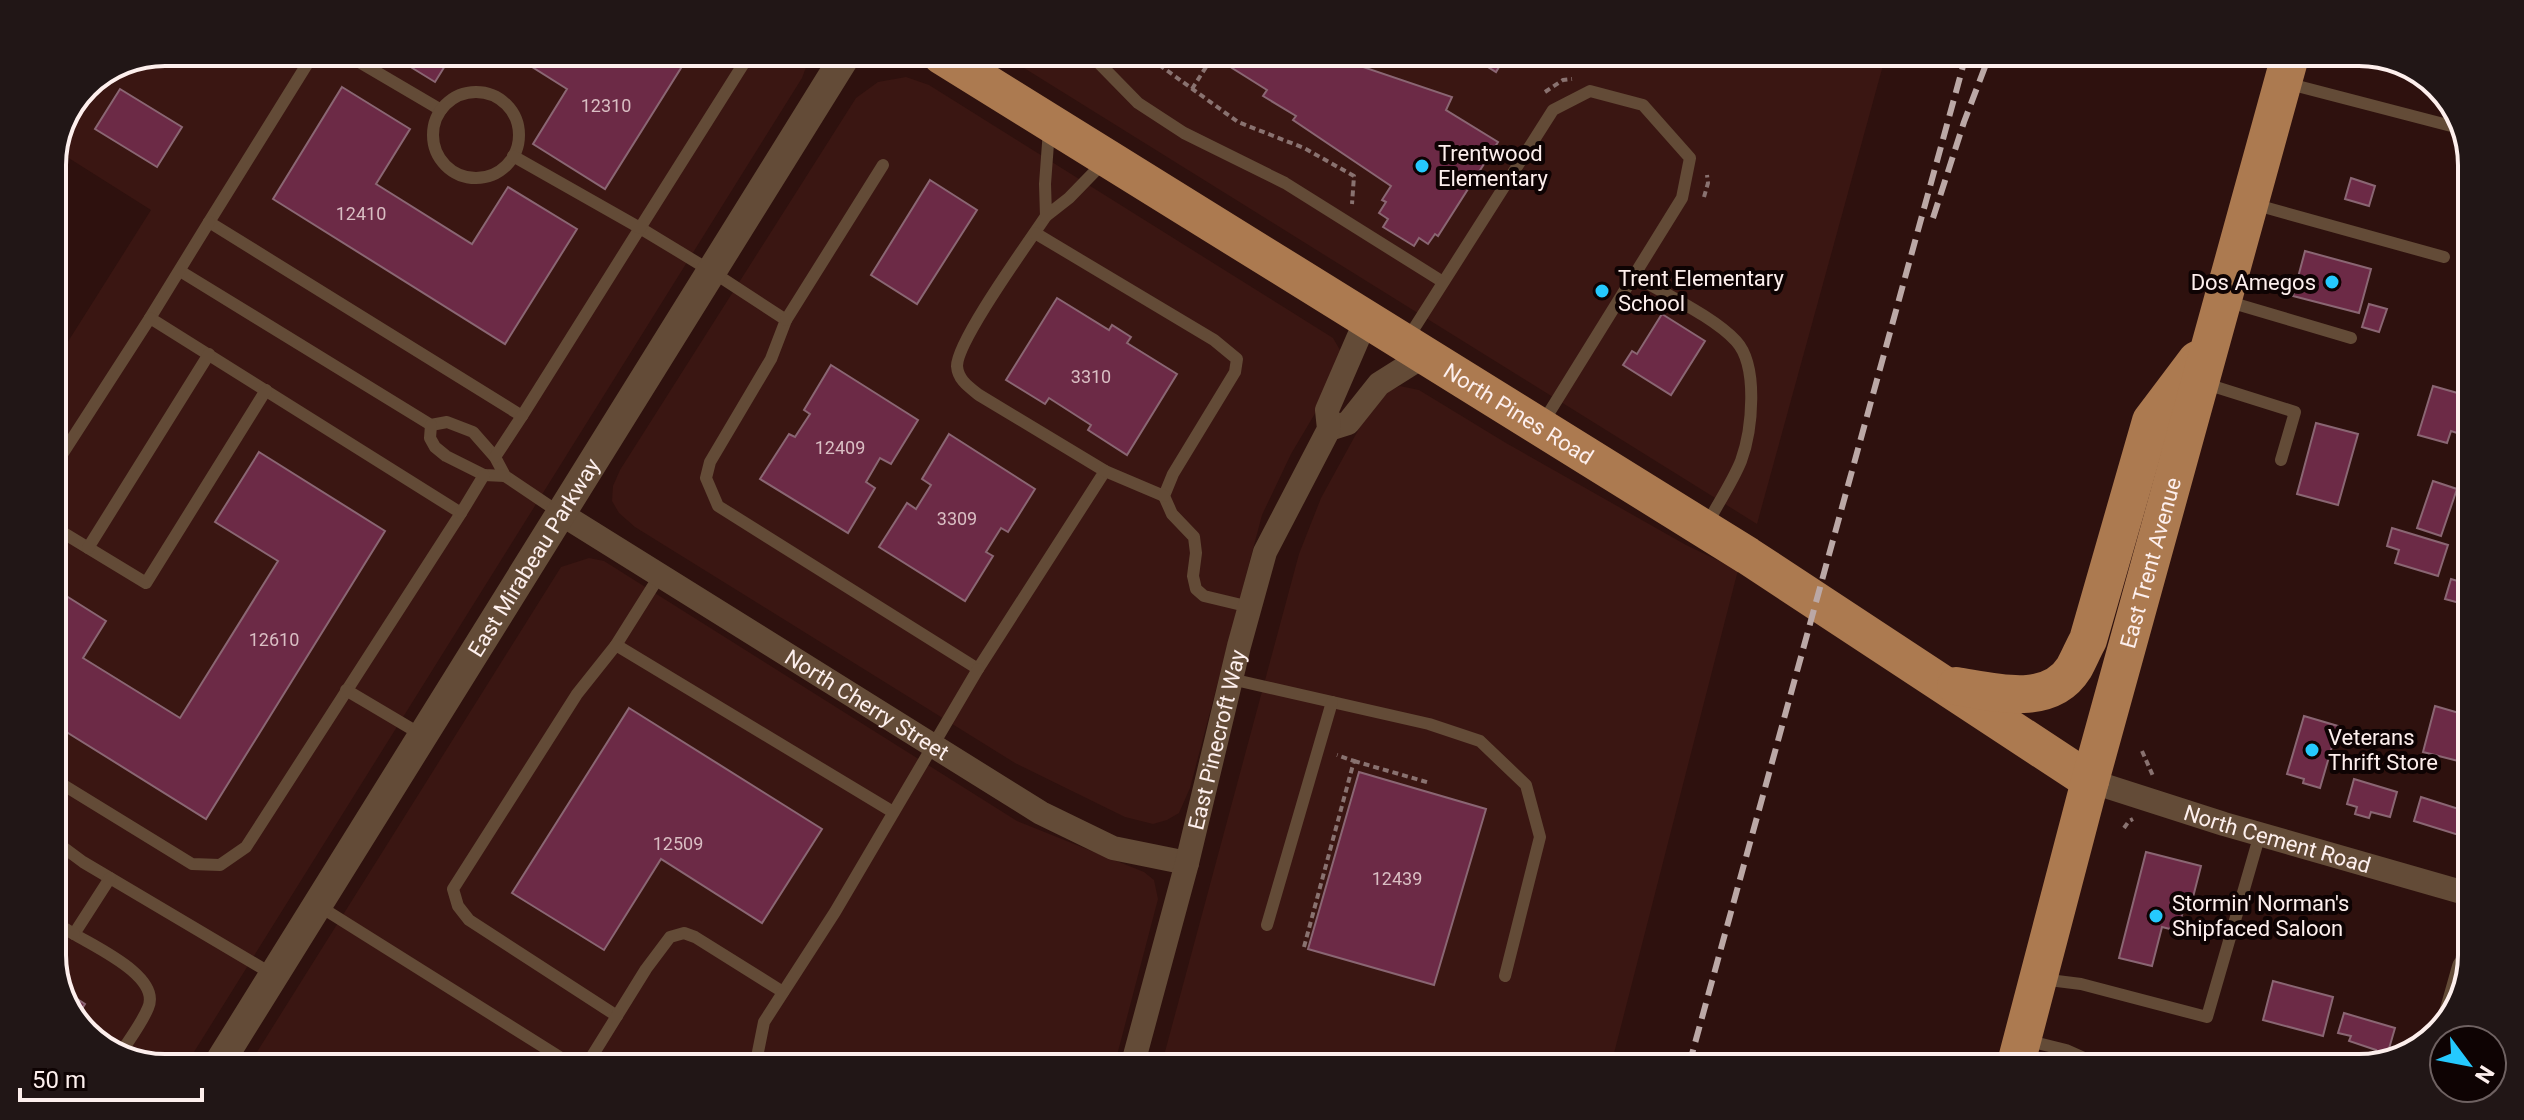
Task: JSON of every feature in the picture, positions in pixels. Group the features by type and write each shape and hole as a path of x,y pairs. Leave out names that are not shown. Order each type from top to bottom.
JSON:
{"main road":[{"name":"North Pines Road","path":"959,66 1704,529 2090,781"},
{"name":"East Trent Avenue","path":"2018,1053 2286,71"},
{"path":"1946,685 2018,696 2049,689 2072,671 2088,640 2151,421 2211,342"}],"street":[{"name":"East Mirabeau Parkway","path":"225,1054 839,66"},
{"name":"East Pinecroft Way","path":"1135,1054 1265,552 1329,429 1327,410 1366,320"},
{"name":"East Pinecroft Way","path":"1329,429 1348,423 1379,384 1415,349"},
{"name":"North Cherry Street","path":"560,513 1041,813 1113,848 1187,863"},
{"name":"North Cement Road","path":"2090,781 2458,891"}],"lane":[{"path":"66,448 306,66"},
{"path":"366,66 441,110"},
{"path":"495,457 742,66"},
{"path":"1102,66 1138,103 1184,133 1285,183 1443,282"},
{"path":"2286,71 2450,125"},
{"path":"1415,349 1443,282 1553,110 1590,91 1643,105 1690,158 1682,198 1541,427"},
{"path":"478,92 492,95 505,103 518,128 518,142 513,156 493,175 465,177 452,172 435,150 435,122 441,110 451,100 478,92"},
{"path":"1046,216 1049,122"},
{"path":"513,156 640,228 786,320"},
{"path":"1107,159 1069,198 1046,216 964,341 957,366 962,381 979,395 1105,471 1164,496 1172,514 1194,537 1196,553 1193,576 1196,589 1204,596 1250,607"},
{"path":"883,165 786,320 771,359 710,462 706,478 718,506 978,669"},
{"path":"2250,203 2444,257"},
{"path":"209,222 522,416"},
{"path":"1035,233 1214,340 1237,359 1235,372 1173,474 1164,496"},
{"path":"180,271 431,425 447,422 473,432 495,457 505,476 560,513"},
{"path":"1630,282 1644,281 1721,328 1742,348 1748,363 1750,423 1745,445 1740,461 1704,529"},
{"path":"2222,300 2351,338"},
{"path":"150,318 461,513"},
{"path":"88,548 209,354"},
{"path":"2200,382 2295,412 2281,460"},
{"path":"66,535 146,583 266,390"},
{"path":"431,425 430,438 435,447 458,464 484,475 505,476"},
{"path":"758,1054 764,1022 835,912 978,669 1105,471"},
{"path":"66,787 192,864 220,865 246,847 484,475"},
{"path":"617,1016 469,920 458,906 453,889 577,694 616,645 660,575"},
{"path":"616,645 893,812"},
{"path":"1231,679 1429,724 1480,741 1526,785 1540,837 1505,976"},
{"path":"346,690 422,735"},
{"path":"1267,925 1332,702"},
{"path":"2037,978 2081,984 2207,1017 2260,834"},
{"path":"66,849 272,974"},
{"path":"74,934 110,878"},
{"path":"316,904 555,1054"},
{"path":"66,929 140,975 150,994 150,1006 125,1045"},
{"path":"593,1054 670,937 684,933 695,937 783,992"},
{"path":"2018,1053 2066,1050 2075,1054"}],"path":[{"path":"1161,66 1238,122 1304,148 1354,176 1352,204 1359,213"},
{"path":"1192,89 1207,66"},
{"path":"1539,99 1547,89 1563,80 1575,78"},
{"path":"1704,197 1707,172"},
{"path":"2142,751 2153,776"},
{"path":"1337,755 1430,783"},
{"path":"1304,947 1354,761"}],"shaded area":[{"path":"806,66 802,78 193,1054 146,1052 105,1034 76,999 66,962 66,345 151,210 66,156 74,127 95,95 127,74 146,68"},
{"name":"Trent Elementary School","path":"1021,66 1883,66 1757,524"},
{"path":"906,77 929,85 1333,338 1340,350 1342,362 1336,378 1291,454 1262,515 1190,788 1179,813 1167,820 1153,824 1125,817 1015,763 635,527 619,513 612,501 613,486 620,470 856,98 878,82"},
{"path":"1400,386 1419,390 1686,545 1738,570 1614,1054 1164,1054 1299,554 1321,498 1367,414 1384,393"},
{"path":"589,558 604,561 1017,821 1144,872 1154,880 1158,899 1117,1054 256,1054 561,567"}],"building":[{"path":"409,66 445,66 435,82"},
{"path":"531,66 681,68 605,189 533,144 567,89"},
{"name":"Trentwood Elementary","path":"1229,66 1360,66 1452,97 1446,110 1498,142 1438,236 1435,234 1428,244 1419,238 1414,246 1383,227 1388,219 1379,213 1386,202 1382,200 1391,186 1293,120 1296,116 1263,96 1267,90"},
{"path":"342,87 410,129 376,184 472,244 508,187 577,229 505,344 273,199"},
{"path":"120,89 182,127 157,167 95,129"},
{"path":"2351,178 2375,186 2369,206 2345,199"},
{"path":"930,180 977,210 917,304 871,275"},
{"name":"Dos Amegos","path":"2305,251 2371,269 2359,313 2293,296"},
{"path":"1057,298 1109,330 1112,325 1131,337 1127,343 1177,374 1127,455 1088,430 1091,425 1049,398 1045,404 1006,380"},
{"path":"2369,304 2387,309 2379,332 2362,327"},
{"path":"1662,314 1705,341 1671,395 1623,365 1632,351 1637,354"},
{"path":"831,365 918,420 891,464 880,458 866,482 875,488 848,533 760,479 789,434 795,437 810,414 804,410"},
{"path":"2433,386 2458,393 2457,433 2451,431 2447,443 2418,435"},
{"path":"2316,423 2358,434 2338,505 2297,494"},
{"path":"949,434 1035,489 1008,532 1001,528 986,552 993,556 965,601 879,547 907,503 916,509 931,485 922,479"},
{"path":"259,452 385,531 206,819 66,732 66,596 106,621 83,658 180,718 278,561 215,522"},
{"path":"2433,481 2457,489 2441,536 2417,528"},
{"path":"2392,528 2448,545 2438,576 2395,563 2399,550 2387,546"},
{"path":"2451,579 2458,581 2458,603 2445,599"},
{"path":"2435,706 2458,713 2458,761 2423,752"},
{"path":"629,708 822,829 762,923 661,859 604,950 512,893"},
{"name":"Veterans Thrift Store","path":"2304,716 2338,726 2320,788 2287,774"},
{"path":"1359,772 1486,809 1434,985 1308,949"},
{"path":"2354,779 2397,792 2390,817 2371,812 2369,818 2355,814 2357,807 2347,804"},
{"path":"2421,797 2458,809 2458,835 2414,821"},
{"name":"Stormin' Norman's Shipfaced Saloon","path":"2146,852 2201,866 2191,905 2185,903 2178,931 2162,927 2152,966 2119,958"},
{"path":"2273,981 2333,997 2323,1036 2263,1020"},
{"path":"2344,1013 2395,1028 2389,1049 2376,1052 2349,1041 2351,1036 2338,1033"}],"railway":[{"path":"1692,1054 1963,66"},
{"path":"1933,218 1985,66"}],"place":[{"name":"Trentwood Elementary","path":"1422,166"},
{"name":"Dos Amegos","path":"2332,282"},
{"name":"Trent Elementary School","path":"1602,291"},
{"name":"Veterans Thrift Store","path":"2312,750"},
{"name":"Stormin' Norman's Shipfaced Saloon","path":"2156,916"}]}
